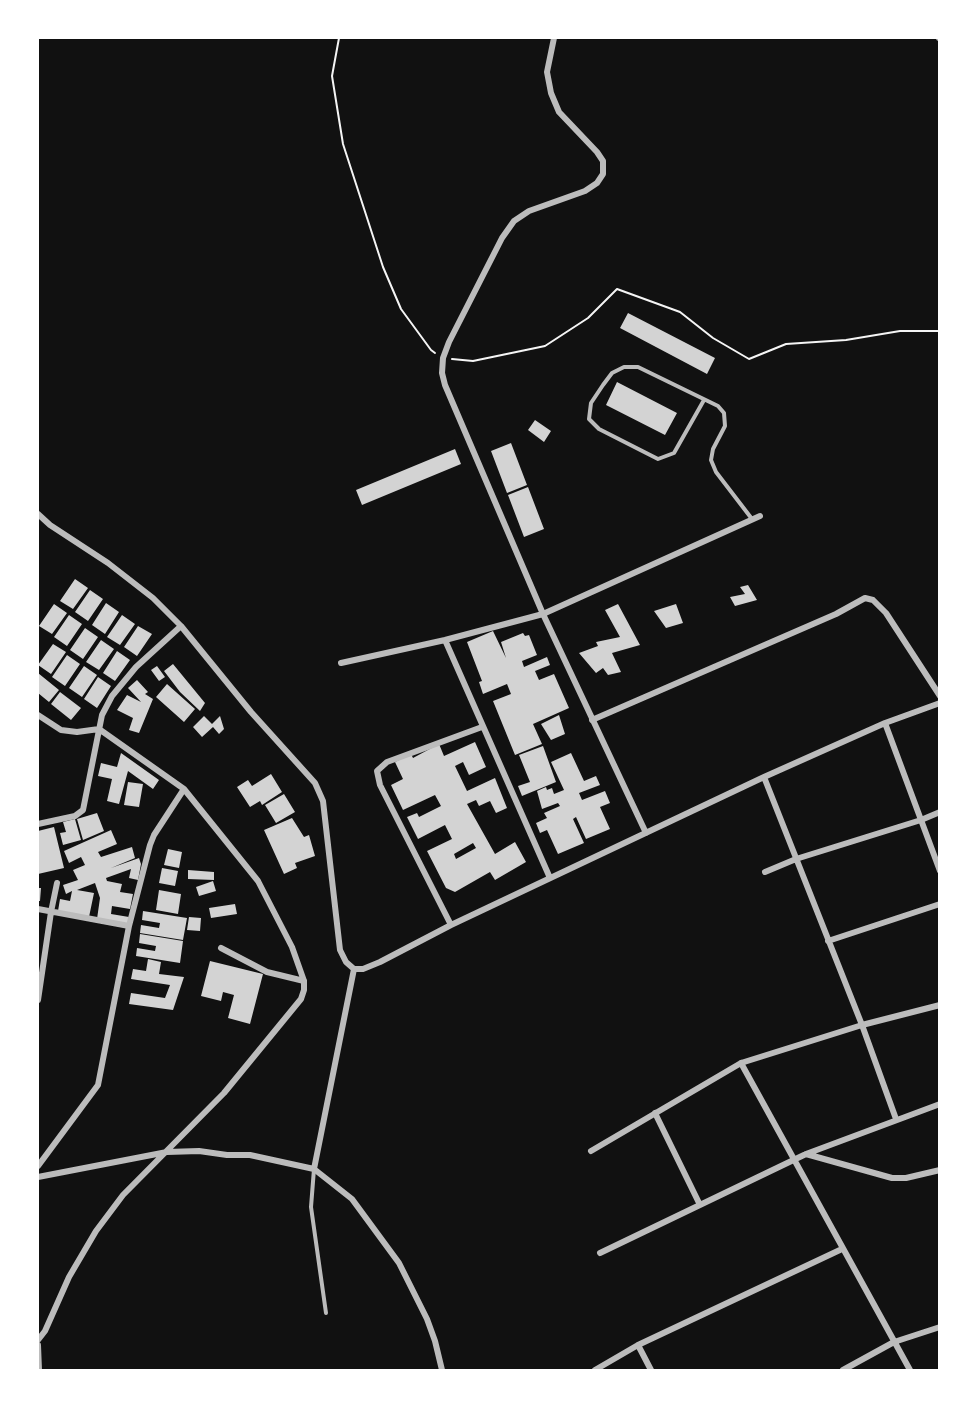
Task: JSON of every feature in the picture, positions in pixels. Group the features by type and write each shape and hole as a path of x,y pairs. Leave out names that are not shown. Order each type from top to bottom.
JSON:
{"street":[{"path":"554,38 547,72 551,93 559,112 603,161 603,174 597,183 585,191 530,211 514,221 502,238 443,358 442,373 445,385 543,614 646,833"},
{"path":"38,514 50,525 108,563 153,598 182,626 251,712 315,783 323,801 340,950 346,962 354,969 363,969 380,962 550,878 764,777 885,723 939,703"},
{"path":"341,663 445,640 543,614 760,516"},
{"path":"592,720 836,614 865,598 873,600 886,613 939,696"},
{"path":"38,824 75,816 83,810 102,715 112,696 136,667 182,626"},
{"path":"445,640 550,878"},
{"path":"38,716 61,730 77,732 99,729 184,789 258,880 292,946 304,981 301,999 224,1093 123,1196 96,1231 69,1277 45,1331 38,1340"},
{"path":"885,723 939,870"},
{"path":"451,926 380,785 377,771 387,762 482,727"},
{"path":"764,777 862,1025 896,1119"},
{"path":"38,1166 99,1085 129,926 154,835 184,789"},
{"path":"765,872 796,859 921,820 939,812"},
{"path":"38,1000 57,883"},
{"path":"828,941 939,904"},
{"path":"38,909 129,926"},
{"path":"221,948 267,972 304,981"},
{"path":"314,1169 354,969"},
{"path":"591,1150 741,1063 862,1025 939,1005"},
{"path":"741,1063 910,1371"},
{"path":"600,1253 806,1154 939,1104"},
{"path":"655,1113 700,1205"},
{"path":"38,1177 167,1152 200,1151 227,1155 250,1155 314,1169 352,1199 399,1263 427,1318 442,1371"},
{"path":"806,1154 892,1178 906,1178 939,1170"},
{"path":"595,1371 638,1346 842,1249"},
{"path":"843,1371 894,1342 939,1328"},
{"path":"38,1345 39,1371"},
{"path":"638,1346 651,1371"}],"lane":[{"path":"704,400 674,453 658,459 599,429 589,419 591,403 603,385 612,373 624,368 638,367 718,405 724,413 725,426 712,449 711,460 716,472 752,519"},
{"path":"314,1169 311,1207 326,1313"}],"path":[{"path":"339,38 332,76 343,144 361,202 383,267 401,309 431,350 443,358 473,361 545,346 588,318 617,290 680,312 714,338 749,359 786,344 846,340 900,331 939,331"}],"building":[{"path":"628,313 715,358 707,374 620,328"},
{"path":"617,382 677,413 665,435 606,405"},
{"path":"535,420 551,431 544,442 528,430"},
{"path":"511,443 527,485 507,493 491,451"},
{"path":"455,449 461,464 362,505 356,490"},
{"path":"528,487 544,529 524,537 508,495"},
{"path":"75,579 88,588 73,609 60,601"},
{"path":"748,585 757,600 735,606 730,597 745,594 740,587"},
{"path":"90,590 103,599 88,621 75,612"},
{"path":"106,603 119,612 105,634 92,625"},
{"path":"54,604 67,613 52,634 39,626"},
{"path":"618,604 640,645 612,653 621,672 608,675 603,668 596,673 579,653 598,646 596,642 620,637 605,610"},
{"path":"676,604 683,623 666,628 654,611"},
{"path":"69,615 82,624 67,646 54,637"},
{"path":"122,615 135,624 120,645 107,637"},
{"path":"138,626 152,634 137,656 124,647"},
{"path":"85,628 98,637 83,659 70,650"},
{"path":"493,631 506,658 501,642 523,633 525,636 529,635 537,655 522,661 524,667 547,657 550,665 535,671 539,680 554,674 569,708 533,724 542,744 515,755 493,701 511,694 507,684 483,694 479,682 482,681 467,642"},
{"path":"101,640 114,649 99,670 86,662"},
{"path":"53,644 66,652 51,674 38,665"},
{"path":"117,651 130,660 115,681 103,673"},
{"path":"67,655 80,664 65,686 52,677"},
{"path":"173,664 205,703 200,711 180,692 164,671"},
{"path":"84,666 97,675 82,697 69,688"},
{"path":"157,666 165,677 159,681 151,670"},
{"path":"38,673 59,690 49,702 38,693"},
{"path":"98,677 111,686 97,708 84,699"},
{"path":"137,680 148,692 145,694 153,699 139,733 129,730 133,718 117,710 127,695 141,702 128,688"},
{"path":"167,684 195,709 184,722 156,697"},
{"path":"60,692 81,708 71,720 51,704"},
{"path":"559,715 565,734 551,740 541,724"},
{"path":"204,716 212,724 220,716 224,729 219,734 213,727 202,737 193,727"},
{"path":"475,742 486,767 469,775 463,762 455,766 467,791 495,778 507,808 496,813 490,801 479,806 476,800 467,804 495,854 515,842 526,862 495,880 490,872 455,892 446,888 427,851 452,839 445,825 418,839 407,817 417,813 419,817 441,806 435,795 403,810 391,785 403,779 395,762 411,754 413,758 439,744 444,756","holes":["473,843 476,848 456,859 454,854"]},
{"path":"543,746 556,782 522,796 518,786 530,782 519,755"},
{"path":"121,753 159,780 153,789 128,771 119,804 107,801 112,779 98,776 101,763 117,767"},
{"path":"571,753 584,781 596,776 600,785 579,793 582,800 605,791 610,803 600,807 610,829 586,839 576,817 573,819 584,843 558,854 547,830 540,833 536,823 547,818 544,813 560,806 558,803 542,809 537,791 546,787 547,790 552,788 554,794 564,790 551,762"},
{"path":"271,774 282,792 262,805 260,801 250,807 237,787 248,780 252,786"},
{"path":"128,782 143,784 139,807 124,805"},
{"path":"284,794 295,812 276,823 265,805"},
{"path":"97,813 104,831 83,840 77,819"},
{"path":"292,818 304,837 309,835 315,856 295,863 297,868 284,874 264,830"},
{"path":"75,819 81,840 63,845 60,833 66,832 63,822"},
{"path":"54,827 64,868 38,874 38,831"},
{"path":"111,830 117,844 98,852 101,857 132,847 135,858 111,868 139,858 141,864 138,880 129,878 131,869 106,878 107,881 122,884 120,892 133,894 130,909 112,906 111,914 129,917 128,924 97,919 100,898 95,883 77,890 94,893 89,917 58,911 60,899 70,901 72,891 66,894 63,885 78,880 73,870 85,865 81,857 69,863 64,851"},
{"path":"168,849 182,852 179,868 164,865"},
{"path":"162,868 178,871 175,886 159,883"},
{"path":"188,870 214,872 214,880 188,879"},
{"path":"213,881 216,891 199,896 196,887"},
{"path":"38,888 41,888 40,901 38,901"},
{"path":"159,890 181,894 178,914 156,910"},
{"path":"235,904 237,914 211,918 209,908"},
{"path":"143,911 187,918 183,940 140,933 141,925 159,928 160,923 142,920"},
{"path":"189,917 201,918 200,931 187,930"},
{"path":"140,934 183,941 180,963 136,956 137,948 155,951 156,946 139,943"},
{"path":"148,959 161,962 159,974 184,977 173,1010 129,1004 131,993 165,998 170,985 131,979 133,969 146,971"},
{"path":"210,961 263,974 250,1024 228,1018 234,995 223,992 221,1001 201,996"}]}
